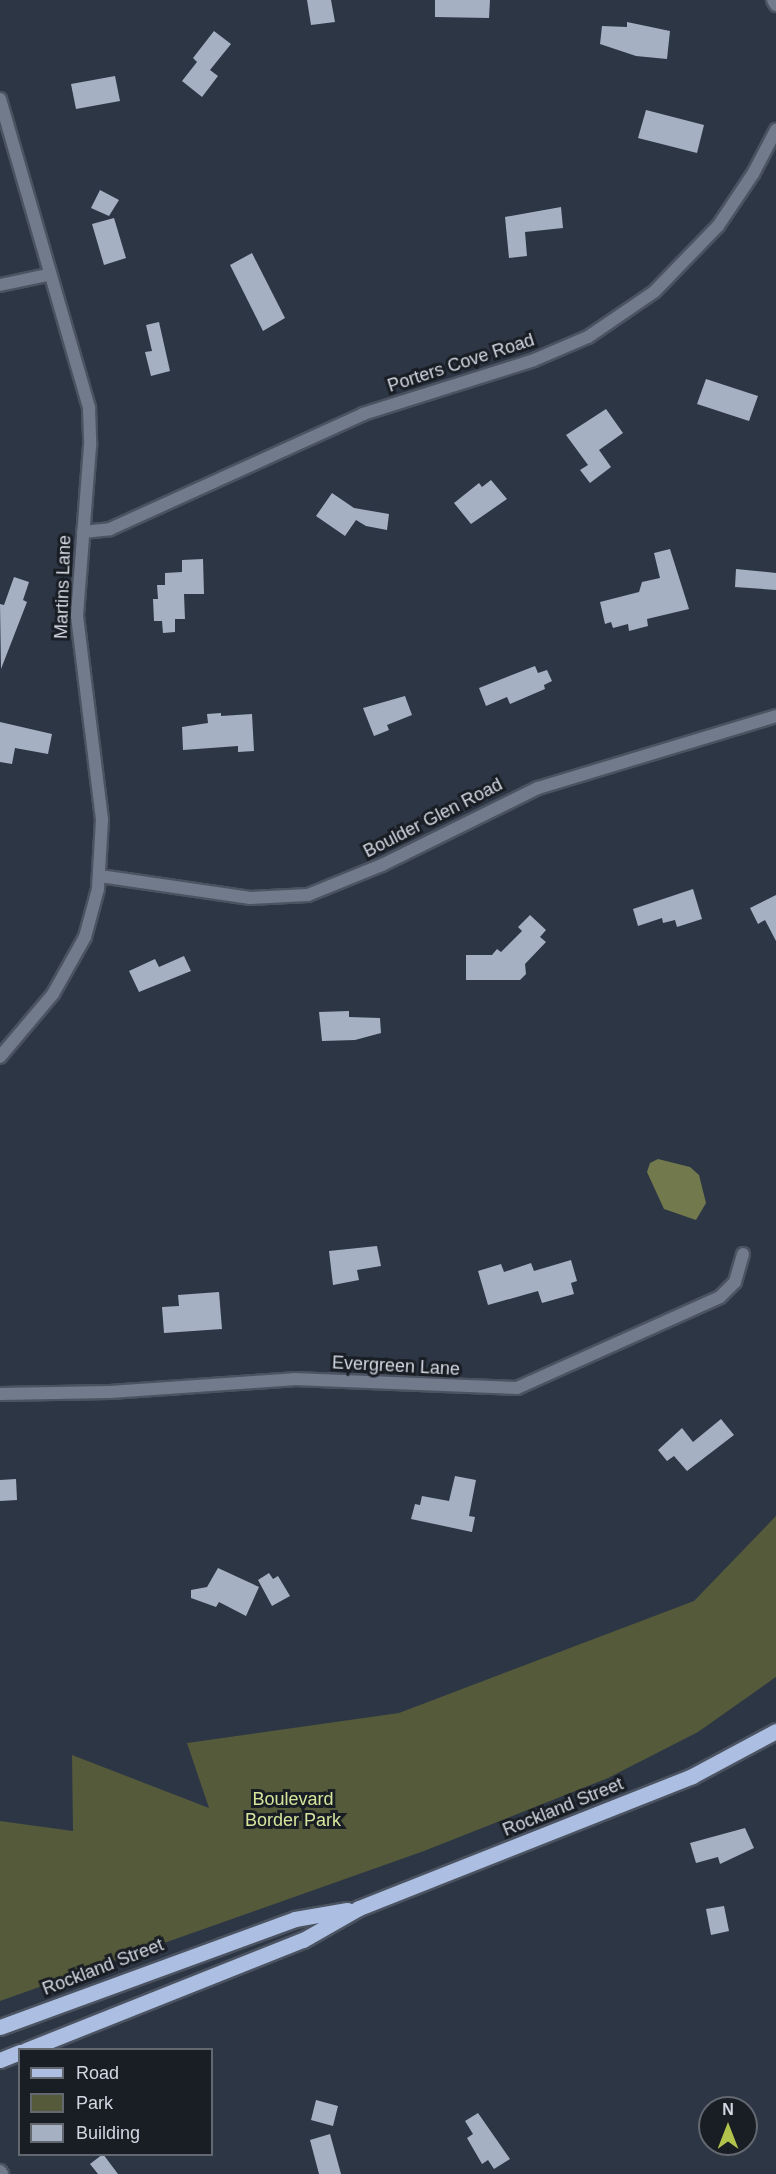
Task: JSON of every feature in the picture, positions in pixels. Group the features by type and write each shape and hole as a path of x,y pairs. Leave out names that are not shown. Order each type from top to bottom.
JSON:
{"main road":[{"name":"Rockland Street","path":"29,2048 303,1940 359,1908 692,1776 776,1731"},
{"name":"Rockland Street","path":"0,2027 295,1919 359,1908"},
{"path":"0,2060 18,2053"}],"street":[{"path":"773,0 776,5"},
{"name":"Martins Lane","path":"0,99 48,275 89,408 90,446 78,634 100,786 100,876 90,924 71,966 46,1005 0,1057"},
{"name":"Porters Cove Road","path":"83,532 110,529 363,414 534,360 588,337 654,292 718,226 753,174 776,130"},
{"path":"0,285 48,275"},
{"name":"Boulder Glen Road","path":"100,876 258,899 308,895 382,865 538,788 776,716"},
{"name":"Evergreen Lane","path":"0,1394 93,1393 294,1379 517,1388 720,1297 735,1282 743,1254"}],"green space":[{"name":"Boulevard Border Park","path":"776,1516 776,1677 698,1732 608,1778 424,1851 0,2001 0,1821 73,1831 72,1755 209,1808 187,1743 399,1713 694,1601"}],"shaded area":[{"path":"658,1159 690,1167 699,1175 706,1203 696,1220 664,1209 647,1172 650,1163"}],"building":[{"path":"307,0 331,0 335,22 311,25"},
{"path":"435,0 490,0 489,18 435,17"},
{"path":"627,22 670,31 667,59 636,56 600,44 602,26 627,27"},
{"path":"214,31 231,44 210,70 218,76 202,97 182,81 197,62 193,58"},
{"path":"115,76 120,101 76,109 71,84"},
{"path":"646,110 704,125 697,153 638,138"},
{"path":"100,190 119,200 109,216 91,208"},
{"path":"561,207 563,228 525,232 527,256 509,258 505,217"},
{"path":"114,218 126,258 104,265 92,224"},
{"path":"252,253 285,318 263,331 230,265"},
{"path":"159,322 170,371 151,376 145,352 152,351 146,325"},
{"path":"706,379 758,396 749,421 697,404"},
{"path":"606,409 623,433 599,450 611,467 590,483 580,470 588,465 566,435"},
{"path":"491,480 507,499 471,524 454,503 479,483 482,487"},
{"path":"332,493 354,508 389,514 387,530 366,526 356,520 345,536 316,516"},
{"path":"670,549 689,609 647,619 648,626 629,631 628,624 613,628 611,622 605,624 600,602 639,592 642,582 660,578 654,553"},
{"path":"203,559 204,594 184,594 185,619 175,619 175,632 163,633 162,621 154,621 153,599 158,599 157,585 165,585 165,573 182,572 182,560"},
{"path":"736,569 776,573 776,590 735,587"},
{"path":"14,577 29,582 23,600 27,602 1,669 0,604 4,605"},
{"path":"535,666 538,673 547,670 552,681 544,685 545,689 510,704 507,697 486,706 479,688"},
{"path":"405,696 412,715 387,725 389,730 374,736 363,708"},
{"path":"221,713 221,716 252,714 254,751 238,752 238,746 183,750 182,727 208,723 207,714"},
{"path":"0,722 52,734 48,754 15,748 12,764 0,762"},
{"path":"693,889 702,919 677,927 675,920 663,923 662,918 638,926 633,909"},
{"path":"776,895 776,941 765,920 758,924 750,908"},
{"path":"530,915 546,930 540,937 546,942 525,964 526,974 520,980 466,980 466,955 492,955 497,949 501,952 522,931 518,927"},
{"path":"184,956 191,971 139,992 129,971 155,959 159,967"},
{"path":"349,1011 349,1017 380,1018 381,1033 355,1040 322,1041 319,1012"},
{"path":"377,1246 381,1266 357,1270 359,1280 333,1285 329,1251"},
{"path":"571,1260 577,1281 571,1283 574,1294 542,1303 538,1291 488,1305 478,1271 501,1264 504,1272 531,1263 534,1271"},
{"path":"219,1292 222,1329 164,1333 162,1307 179,1306 178,1295"},
{"path":"721,1419 734,1435 687,1471 674,1456 667,1461 658,1450 682,1428 693,1442"},
{"path":"455,1476 476,1480 469,1516 475,1517 472,1532 411,1519 415,1504 420,1505 422,1496 449,1501"},
{"path":"16,1479 17,1500 0,1501 0,1480"},
{"path":"218,1568 259,1587 246,1616 219,1602 216,1607 191,1598 191,1590 207,1587"},
{"path":"269,1573 273,1579 278,1576 290,1596 272,1606 258,1580"},
{"path":"745,1828 754,1848 720,1864 718,1857 696,1863 690,1843"},
{"path":"724,1906 729,1931 711,1935 706,1909"},
{"path":"316,2100 338,2106 333,2126 311,2120"},
{"path":"478,2113 510,2159 494,2169 488,2160 482,2164 467,2138 473,2134 465,2121"},
{"path":"330,2134 341,2174 319,2174 310,2140"},
{"path":"100,2156 104,2156 118,2174 98,2174 90,2164"}]}
